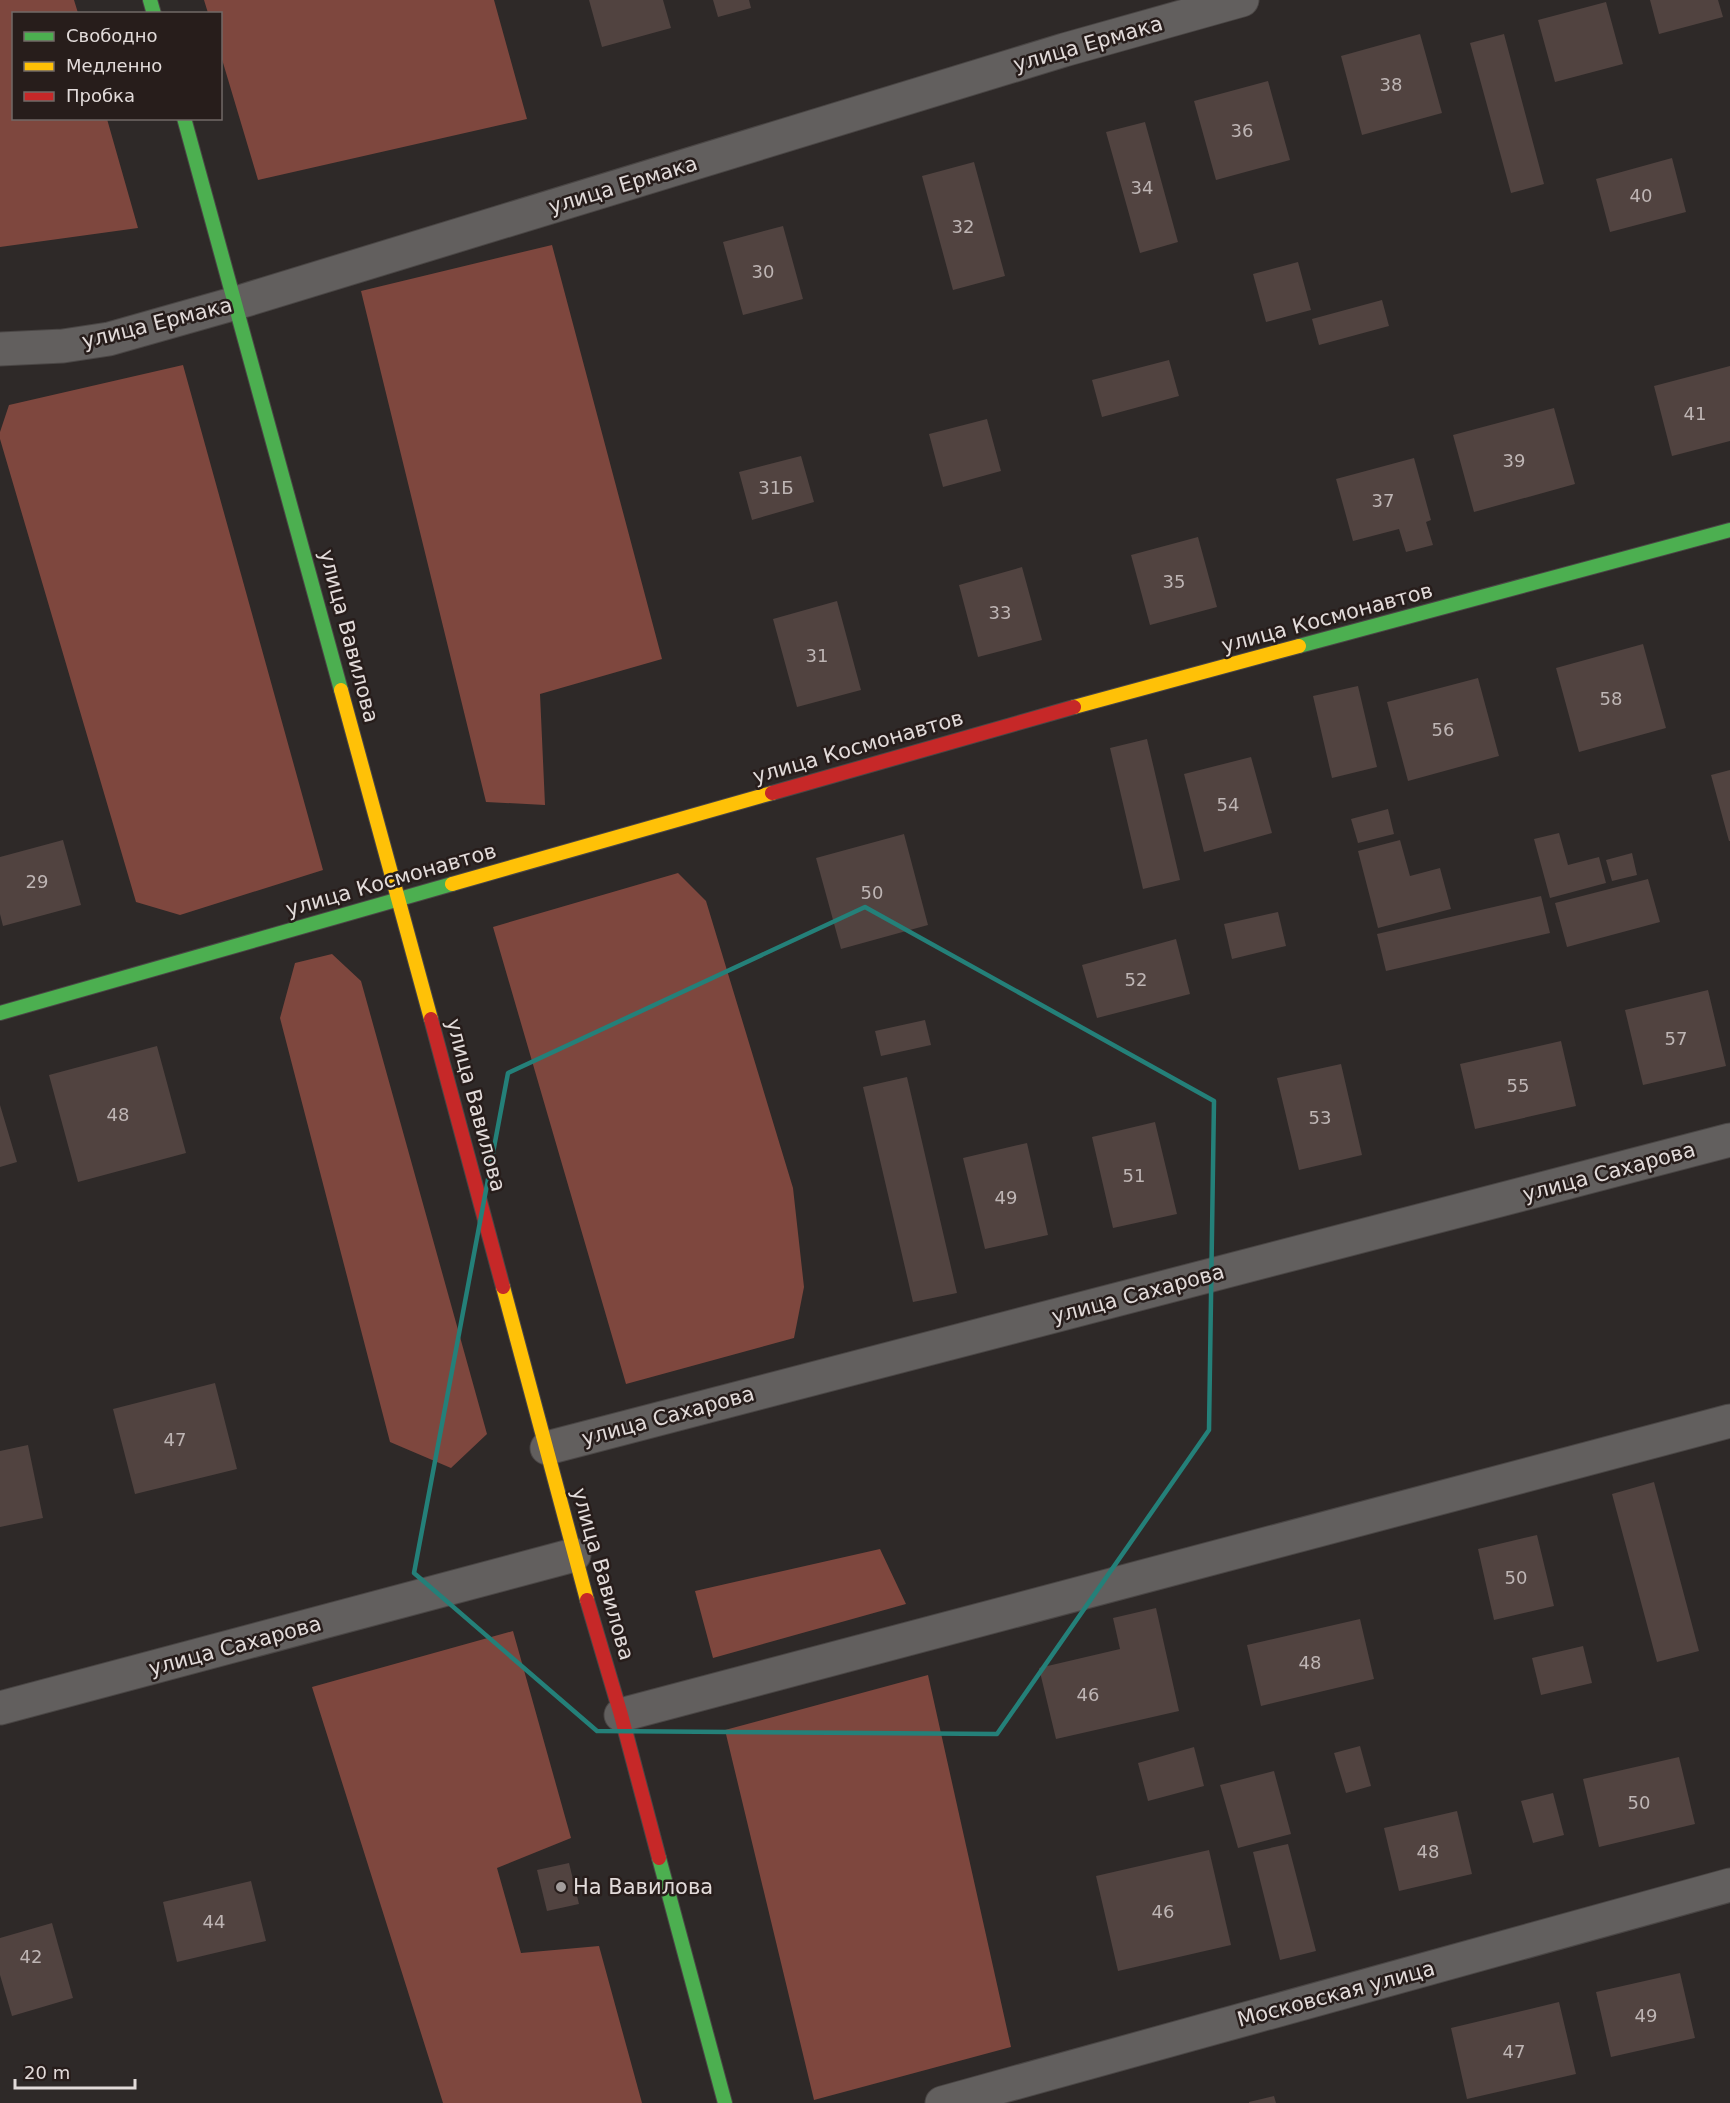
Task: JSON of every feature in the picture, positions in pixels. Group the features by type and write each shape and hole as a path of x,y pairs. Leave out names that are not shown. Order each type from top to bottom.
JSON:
{"street":[{"name":"улица Ермака","path":"0,349 63,346 109,339 236,303 1064,50 1242,0"},
{"name":"улица Вавилова","path":"185,120 399,899 574,1555 621,1715 725,2103"},
{"name":"улица Космонавтов","path":"0,1012 1071,708 1730,530"},
{"name":"улица Сахарова","path":"547,1448 1730,1140"},
{"path":"621,1715 1730,1421"},
{"name":"улица Сахарова","path":"0,1708 574,1555"},
{"name":"Московская улица","path":"942,2103 1730,1885"}],"highlighted area":[{"path":"865,907 1214,1101 1209,1430 997,1734 597,1731 414,1573 508,1073"}],"shaded area":[{"path":"0,0 74,0 78,12 12,12 12,120 107,120 138,228 0,247"},
{"path":"204,0 494,0 527,119 258,180 222,59 222,12 208,12"},
{"path":"552,245 662,659 540,694 545,805 486,802 361,291"},
{"path":"183,365 323,870 180,915 136,902 0,439 0,432 9,405"},
{"path":"678,873 706,901 793,1188 804,1287 794,1338 626,1384 493,927"},
{"path":"332,954 361,981 487,1434 451,1468 390,1442 280,1018 295,963"},
{"path":"880,1549 906,1604 713,1658 695,1591"},
{"path":"513,1631 571,1838 497,1868 521,1953 599,1946 642,2103 443,2103 312,1687"},
{"path":"928,1675 1011,2047 814,2100 725,1730"}],"building":[{"path":"589,0 663,0 671,28 602,47"},
{"path":"713,0 749,0 751,8 718,17"},
{"path":"1650,0 1718,0 1723,17 1659,34"},
{"path":"1606,2 1623,64 1555,82 1538,20"},
{"path":"1420,34 1442,113 1362,135 1341,56"},
{"path":"1504,34 1544,184 1511,193 1470,43"},
{"path":"1268,81 1290,160 1216,180 1194,101"},
{"path":"1145,122 1178,242 1140,253 1106,132"},
{"path":"1672,158 1686,212 1610,232 1596,179"},
{"path":"974,162 1005,276 953,290 922,176"},
{"path":"783,226 803,299 743,315 723,242"},
{"path":"1298,262 1311,310 1266,322 1253,274"},
{"path":"1382,300 1389,326 1319,345 1312,319"},
{"path":"1169,360 1179,396 1102,417 1092,380"},
{"path":"1730,366 1730,441 1672,456 1654,386"},
{"path":"1554,408 1575,484 1474,512 1453,435"},
{"path":"987,419 1001,471 943,487 929,434"},
{"path":"801,456 814,502 752,520 739,472"},
{"path":"1414,458 1431,520 1426,522 1433,545 1406,552 1399,529 1353,541 1336,479"},
{"path":"1198,537 1217,607 1150,625 1131,555"},
{"path":"1022,567 1042,640 978,657 959,585"},
{"path":"837,601 861,690 797,707 773,619"},
{"path":"1643,644 1666,728 1579,752 1556,668"},
{"path":"1478,678 1499,756 1408,781 1387,702"},
{"path":"1358,686 1377,767 1332,778 1313,696"},
{"path":"1147,739 1180,880 1143,889 1110,748"},
{"path":"1251,757 1272,833 1204,852 1184,774"},
{"path":"1730,770 1730,841 1729,841 1711,775"},
{"path":"1388,809 1394,834 1358,843 1351,819"},
{"path":"1559,833 1568,865 1599,857 1606,883 1550,898 1534,839"},
{"path":"904,834 928,925 841,949 816,858"},
{"path":"63,840 81,905 3,926 0,914 0,857"},
{"path":"1400,840 1410,876 1440,868 1451,909 1378,928 1358,851"},
{"path":"1632,853 1637,875 1612,881 1606,860"},
{"path":"1648,879 1660,922 1567,947 1555,903"},
{"path":"1541,896 1550,933 1386,971 1377,934"},
{"path":"1278,912 1286,946 1232,959 1224,924"},
{"path":"1176,939 1190,994 1097,1018 1082,965"},
{"path":"1708,990 1726,1066 1643,1085 1625,1010"},
{"path":"925,1020 931,1045 881,1056 875,1031"},
{"path":"1561,1041 1576,1106 1475,1129 1460,1064"},
{"path":"157,1046 186,1153 78,1182 49,1075"},
{"path":"1341,1064 1362,1155 1299,1170 1277,1078"},
{"path":"907,1077 957,1293 913,1302 863,1087"},
{"path":"0,1105 17,1162 0,1167"},
{"path":"1155,1122 1177,1214 1113,1228 1092,1137"},
{"path":"1027,1143 1048,1235 985,1249 963,1158"},
{"path":"215,1383 237,1469 135,1494 113,1409"},
{"path":"28,1445 43,1518 0,1527 0,1451"},
{"path":"1654,1482 1699,1651 1657,1662 1612,1494"},
{"path":"1537,1535 1554,1606 1494,1620 1478,1549"},
{"path":"1156,1608 1179,1711 1056,1739 1039,1668 1120,1649 1113,1618"},
{"path":"1360,1619 1374,1679 1261,1706 1247,1645"},
{"path":"1583,1646 1592,1683 1541,1695 1532,1658"},
{"path":"1360,1746 1371,1786 1346,1793 1334,1753"},
{"path":"1194,1747 1204,1786 1148,1801 1138,1763"},
{"path":"1679,1757 1695,1824 1599,1847 1583,1779"},
{"path":"1274,1771 1291,1834 1238,1848 1220,1785"},
{"path":"1553,1793 1564,1835 1533,1843 1521,1801"},
{"path":"1457,1811 1472,1874 1399,1891 1384,1828"},
{"path":"1288,1844 1316,1951 1280,1960 1253,1852"},
{"path":"1209,1850 1231,1945 1118,1971 1096,1876"},
{"path":"569,1863 579,1904 547,1911 537,1870"},
{"path":"251,1881 266,1941 177,1962 163,1902"},
{"path":"52,1923 73,1998 12,2016 0,1975 0,1938"},
{"path":"1680,1973 1695,2038 1611,2057 1596,1992"},
{"path":"1559,2002 1576,2074 1467,2099 1451,2028"},
{"path":"1274,2096 1276,2103 1249,2103 1249,2102"}],"traffic: fast":[{"path":"150,0 153,12"},
{"path":"185,120 341,690"},
{"path":"1299,646 1730,530"},
{"path":"0,1013 452,884"},
{"path":"659,1858 725,2103"}],"traffic: slow":[{"path":"1074,707 1299,646"},
{"path":"341,690 431,1019"},
{"path":"452,884 772,793"},
{"path":"503,1287 587,1600"}],"traffic: jam":[{"path":"772,793 1074,707"},
{"path":"431,1019 503,1287"},
{"path":"587,1600 621,1715 659,1858"}],"place":[{"name":"На Вавилова","path":"561,1887"}]}
